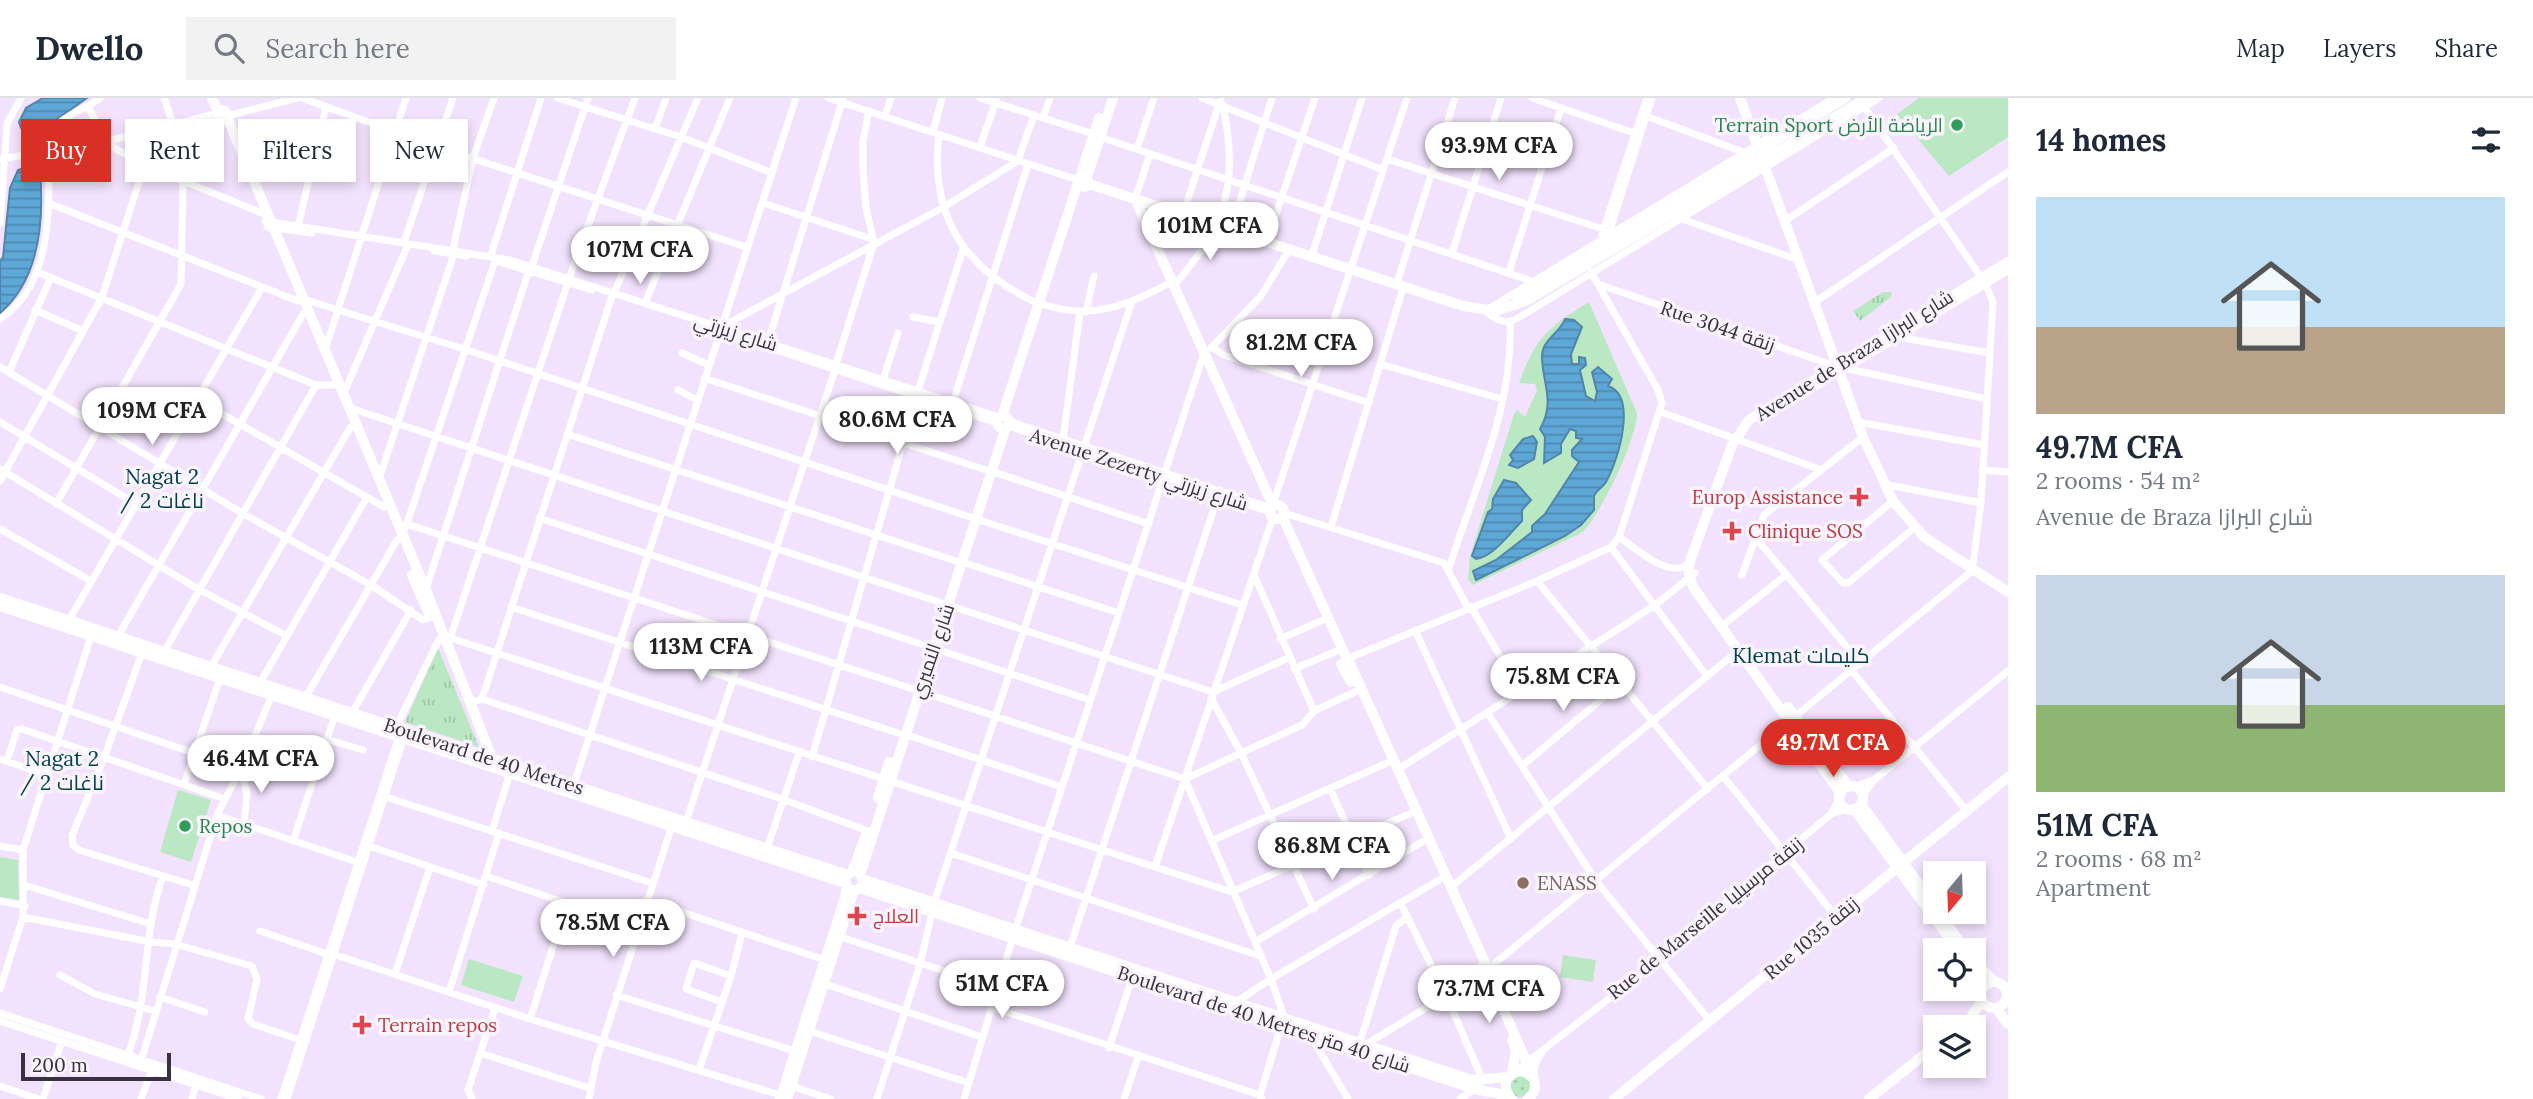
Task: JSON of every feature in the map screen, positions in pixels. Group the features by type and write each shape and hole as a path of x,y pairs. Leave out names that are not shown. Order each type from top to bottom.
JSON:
{"main road":[{"path":"212,98 224,114"},
{"path":"219,98 300,300 379,481 430,618 445,637 477,701 490,762"},
{"path":"1097,136 1106,98"},
{"path":"1097,136 1113,98"},
{"path":"1083,181 1485,310 1500,310 1526,301 1760,156 1845,98"},
{"path":"1744,100 1760,156 1863,437 1893,501 1914,528 1972,571 2008,592"},
{"path":"1516,303 1522,295 1603,239 1863,101"},
{"name":"شارع النميري","path":"853,881 1097,136"},
{"path":"1139,200 1208,349 1409,814 1544,1099"},
{"name":"Avenue de Braza شارع البرازا","path":"1839,367 1897,337 2008,261"},
{"name":"Avenue de Braza شارع البرازا","path":"1689,574 1739,439 1761,411 1983,280 2008,269"},
{"path":"300,300 303,314 384,507 426,590 490,762"},
{"path":"1276,510 1397,770 1485,972 1516,1050 1512,1074 1505,1087 1510,1098"},
{"path":"1689,574 1727,622 1793,719"},
{"path":"1689,574 1739,650 1857,805 1950,938"},
{"name":"Boulevard de 40 Metres","path":"0,598 69,620 142,653 260,683 335,715 400,732"},
{"name":"Boulevard de 40 Metres","path":"0,606 91,636 164,652 209,670 220,678 272,695 352,713 400,732 853,881"},
{"name":"Boulevard de 40 Metres","path":"490,762 510,773 572,789"},
{"name":"Rue 1035 زنقة","path":"1614,1099 2008,776"},
{"name":"شارع النميري","path":"853,881 886,781"},
{"path":"1846,791 1842,805 1857,805"},
{"path":"1900,865 1923,893"},
{"path":"788,1085 795,1051 825,984 828,962 841,937 853,881"},
{"path":"784,1098 853,881"},
{"name":"Boulevard de 40 Metres شارع 40 متر","path":"853,881 1362,1045 1510,1098"},
{"name":"Boulevard de 40 Metres شارع 40 متر","path":"1014,933 1070,947 1134,972"},
{"path":"1984,1015 2008,1000 2005,987 1986,970"},
{"path":"1986,992 2001,982"},
{"path":"1986,999 2008,1024"},
{"name":"Boulevard de 40 Metres شارع 40 متر","path":"1283,1021 1309,1033 1362,1045"},
{"path":"1870,1099 1923,1056"},
{"path":"1879,1099 1923,1063"},
{"path":"1512,1074 1527,1072 1534,1080 1534,1093 1528,1099"},
{"name":"Boulevard de 40 Metres شارع 40 متر","path":"1479,1085 1512,1074"}],"street":[{"path":"0,223 4,128 20,98"},
{"path":"65,119 100,98"},
{"path":"164,98 171,119"},
{"path":"198,119 297,98"},
{"path":"302,98 370,123"},
{"path":"399,119 406,98"},
{"path":"446,119 453,98"},
{"path":"379,481 453,251 472,158 494,98"},
{"path":"303,701 407,524 493,258 516,173 541,98"},
{"path":"557,98 586,102 627,120 681,137 772,173"},
{"path":"281,1099 369,846 400,732 401,717 445,637 480,548 536,374 597,197 635,98"},
{"path":"655,129 666,98"},
{"path":"698,98 613,294 496,652 477,701 703,772 868,831"},
{"path":"645,303 680,225 730,98"},
{"path":"572,789 796,98"},
{"path":"828,98 843,100 869,111 1083,181"},
{"path":"885,116 891,98"},
{"path":"942,98 936,133 942,208 963,249 992,278 1042,305 1083,312 1131,304 1175,281 1218,225 1229,179 1230,147 1221,102"},
{"path":"980,98 1326,210 1532,281"},
{"path":"1043,118 1050,98"},
{"path":"1137,149 1154,98"},
{"path":"1202,98 1221,102 1383,170"},
{"path":"1231,229 1272,98"},
{"path":"1267,241 1315,98"},
{"path":"1312,255 1362,98"},
{"path":"1156,867 1276,510 1313,386 1407,98"},
{"path":"1331,527 1380,365 1410,239 1455,98"},
{"path":"1452,253 1502,98"},
{"path":"1532,98 1634,134"},
{"path":"1603,239 1650,98"},
{"path":"1603,239 1634,134 1650,98"},
{"path":"1743,152 1485,310 1500,321 1510,322 1679,218 1834,98"},
{"path":"1362,1045 1485,972 1972,571 1980,503 1994,309 1983,280 1863,101 1880,98"},
{"path":"768,342 843,100"},
{"path":"980,147 996,101"},
{"path":"426,590 586,102"},
{"path":"1183,214 1221,102"},
{"path":"89,107 94,119"},
{"path":"299,226 326,107"},
{"path":"1509,272 1561,108"},
{"path":"685,826 792,506 873,241 863,169 863,141 869,111"},
{"path":"721,329 873,241 942,208 1018,161 1034,116"},
{"path":"1646,116 1760,156"},
{"path":"1785,221 1894,148"},
{"path":"1139,200 1150,154"},
{"path":"2,159 21,156"},
{"path":"468,157 746,247"},
{"path":"1387,159 1530,207 1603,239"},
{"path":"953,402 1028,164"},
{"path":"1815,302 2008,172"},
{"path":"0,319 21,300 37,272 45,244 49,182"},
{"path":"0,481 3,470 102,297 140,182"},
{"path":"56,504 181,285 183,182 267,221"},
{"path":"324,352 379,182"},
{"path":"343,396 376,321 426,182"},
{"path":"48,203 123,230 261,289 338,309 427,337 1242,605"},
{"path":"763,203 873,241"},
{"path":"1679,218 1799,260"},
{"name":"شارع زيزرتي","path":"267,221 361,238"},
{"name":"شارع زيزرتي","path":"267,221 493,258 531,268 1004,422"},
{"path":"964,1099 1031,879 1208,349 1261,296 1290,248"},
{"path":"812,757 888,490 963,249"},
{"path":"37,272 316,385 333,385"},
{"path":"1294,670 1343,658 1536,581 1611,547 1619,537 1661,412 1658,390 1601,285 1591,272"},
{"path":"1063,439 1083,312 1094,276"},
{"path":"9,372 51,277"},
{"name":"Rue 3044 زنقة","path":"1601,285 1839,367 1987,399"},
{"path":"69,620 261,289"},
{"name":"شارع زيزرتي","path":"613,294 768,342 917,393 953,402 1004,422"},
{"path":"877,1099 906,1011 951,853 1131,304"},
{"path":"35,310 83,331"},
{"path":"116,640 201,487 303,314"},
{"path":"913,317 940,322"},
{"path":"1510,322 1511,348 1502,399 1449,568 1469,607 1520,690"},
{"path":"883,380 898,333"},
{"path":"1897,337 1990,353"},
{"path":"1208,349 1369,403"},
{"path":"682,353 709,365"},
{"path":"1380,365 1502,399"},
{"path":"0,367 242,513 371,585 423,620 430,618"},
{"path":"704,378 1149,524"},
{"path":"164,652 316,385"},
{"path":"678,390 697,400"},
{"path":"198,400 384,507"},
{"path":"349,408 864,576 1212,695 1314,909"},
{"path":"1661,412 1819,469"},
{"path":"0,422 136,504"},
{"name":"Avenue Zezerty شارع زيزرتي","path":"1004,422 1444,563 1449,568"},
{"name":"Avenue Zezerty شارع زيزرتي","path":"1004,422 1084,448"},
{"path":"1858,422 1984,445"},
{"path":"209,670 350,428"},
{"path":"567,434 1119,613"},
{"path":"1742,575 1764,515 1863,437"},
{"path":"3,470 198,589 287,636"},
{"path":"1982,470 2008,472"},
{"path":"1884,484 1980,503"},
{"path":"1070,947 1219,492"},
{"path":"260,683 367,497"},
{"path":"1893,501 1822,560 1843,583 1848,583 1914,528"},
{"path":"540,518 1090,700"},
{"path":"407,524 1185,779 1302,725 1314,711 1355,692"},
{"path":"0,528 91,581"},
{"path":"1619,537 1672,569 1689,574"},
{"path":"1755,537 1861,664"},
{"path":"1611,547 1706,676"},
{"path":"1672,569 1689,574"},
{"path":"1253,574 1288,658 1314,711"},
{"path":"1397,770 1654,606 1689,574"},
{"path":"1727,622 1786,575"},
{"path":"1536,581 1708,789"},
{"path":"511,607 1062,787"},
{"path":"352,713 411,610"},
{"path":"1280,639 1323,620"},
{"path":"1415,630 1459,731 1511,839"},
{"path":"0,989 25,906 23,850 91,636"},
{"path":"445,637 1233,892 1295,867 1409,814"},
{"path":"1450,889 1739,650"},
{"path":"142,653 117,725 72,836 73,845 193,885"},
{"path":"1212,695 1288,658"},
{"path":"1852,671 1966,810"},
{"path":"1857,805 1874,780 2008,671"},
{"path":"184,784 220,678"},
{"path":"1522,765 1621,683"},
{"path":"1,690 117,725 241,769"},
{"path":"141,1061 193,885 217,815 241,769 272,695"},
{"path":"1487,712 1596,881 1710,1021"},
{"path":"293,841 335,715"},
{"path":"46,774 4,760 19,729 225,799"},
{"path":"326,739 363,750"},
{"path":"766,852 799,753"},
{"path":"1211,841 1387,763"},
{"path":"241,769 247,794 244,824"},
{"path":"449,992 484,885 510,773"},
{"path":"1724,777 1837,918"},
{"path":"991,1007 1261,1097 1283,1021 1270,979 1185,779"},
{"path":"1846,791 1874,780"},
{"path":"1330,789 1369,876"},
{"name":"Rue de Marseille زنقة مرسيليا","path":"1512,1074 1785,853 1831,814 1846,791"},
{"path":"383,796 652,883"},
{"path":"287,1099 357,862 383,796"},
{"name":"Rue de Marseille زنقة مرسيليا","path":"1831,814 1857,805"},
{"path":"217,815 357,862"},
{"path":"589,1099 589,1088 616,995 673,822"},
{"path":"1255,942 1422,842"},
{"path":"0,846 23,850"},
{"path":"369,846 484,885"},
{"path":"951,853 1260,956"},
{"path":"395,974 430,867"},
{"path":"126,1059 143,1008 151,924 163,876"},
{"path":"486,876 637,927"},
{"path":"1233,1004 1270,979 1439,880"},
{"path":"24,885 151,924"},
{"path":"646,900 828,962"},
{"path":"0,901 25,906"},
{"path":"530,1019 567,903"},
{"path":"1401,904 1446,995 1479,1085 1460,1099"},
{"path":"23,917 150,942 175,944 252,966 257,979 248,1019 253,1024 300,1040"},
{"path":"1362,1045 1396,926 1407,917"},
{"path":"260,931 784,1098"},
{"path":"699,1070 731,976 742,933"},
{"path":"841,937 996,988"},
{"path":"722,1002 685,989 694,963 731,976"},
{"path":"1109,1048 1134,972"},
{"path":"60,975 94,994 155,1011"},
{"path":"825,984 982,1037"},
{"path":"616,995 795,1051"},
{"path":"159,997 205,1012"},
{"path":"472,1099 468,1090 495,1008"},
{"path":"0,1013 239,1099"},
{"path":"0,1021 261,1099"},
{"path":"806,1030 969,1083"},
{"path":"1309,1033 1348,1099"},
{"path":"0,1086 16,1095 41,1099 62,1041"},
{"path":"1534,1080 1535,1065 1545,1047"},
{"path":"480,1053 589,1088"},
{"path":"1124,1099 1138,1057"},
{"path":"141,1099 152,1068"},
{"path":"192,1099 196,1085"},
{"path":"788,1085 831,1099"}],"green space":[{"name":"Terrain Sport الرياضة الأرض","path":"1919,98 2008,98 2008,137 1949,176 1897,114"},
{"path":"1883,292 1892,292 1891,297 1860,321 1853,311"},
{"path":"1589,302 1637,413 1625,457 1599,509 1583,532 1473,585 1468,579 1470,556 1514,414 1517,410 1525,417 1537,390 1535,384 1519,383 1525,368 1538,344 1553,326"},
{"path":"438,648 479,747 405,722"},
{"name":"Repos","path":"178,790 211,800 191,862 160,852"},
{"path":"0,857 18,860 19,900 0,897"},
{"path":"1563,955 1596,960 1593,982 1560,977"},
{"path":"469,959 523,976 514,1002 461,985"},
{"path":"1520,1075 1528,1078 1531,1086 1528,1094 1520,1097 1512,1094 1509,1086 1512,1078"}],"water":[{"path":"43,98 87,98 57,119 21,119 21,128 19,122 26,108"},
{"path":"21,169 21,182 41,182 40,228 24,283 0,313 0,261 3,257 10,188"},
{"path":"1565,319 1574,320 1582,327 1571,354 1572,364 1579,364 1579,357 1585,358 1586,365 1580,370 1586,396 1595,401 1597,392 1592,372 1598,367 1612,379 1608,386 1617,392 1622,402 1623,429 1616,458 1606,482 1594,496 1594,510 1581,525 1565,536 1476,580 1473,571 1496,560 1532,532 1532,526 1545,514 1579,462 1572,456 1572,450 1582,439 1576,438 1576,431 1570,429 1561,444 1561,453 1544,463 1545,437 1540,429 1548,401 1543,350"},
{"path":"1533,436 1537,442 1534,459 1518,468 1509,465 1513,460 1510,455 1523,439"},
{"path":"1504,480 1516,483 1531,500 1522,510 1522,521 1489,554 1476,559 1472,556 1488,512 1492,509 1493,499"}],"place":[{"name":"Terrain Sport الرياضة الأرض","path":"1957,125"},
{"name":"Europ Assistance","path":"1859,497"},
{"name":"Clinique SOS","path":"1732,531"},
{"name":"Repos","path":"185,826"},
{"name":"ENASS","path":"1523,883"},
{"name":"العلاج","path":"857,916"},
{"name":"Terrain repos","path":"362,1025"}],"district":[{"name":"Nagat 2 / ناغات 2","path":"162,489"},
{"name":"Klemat كليمات","path":"1801,656"},
{"name":"Nagat 2 / ناغات 2","path":"62,771"}]}
